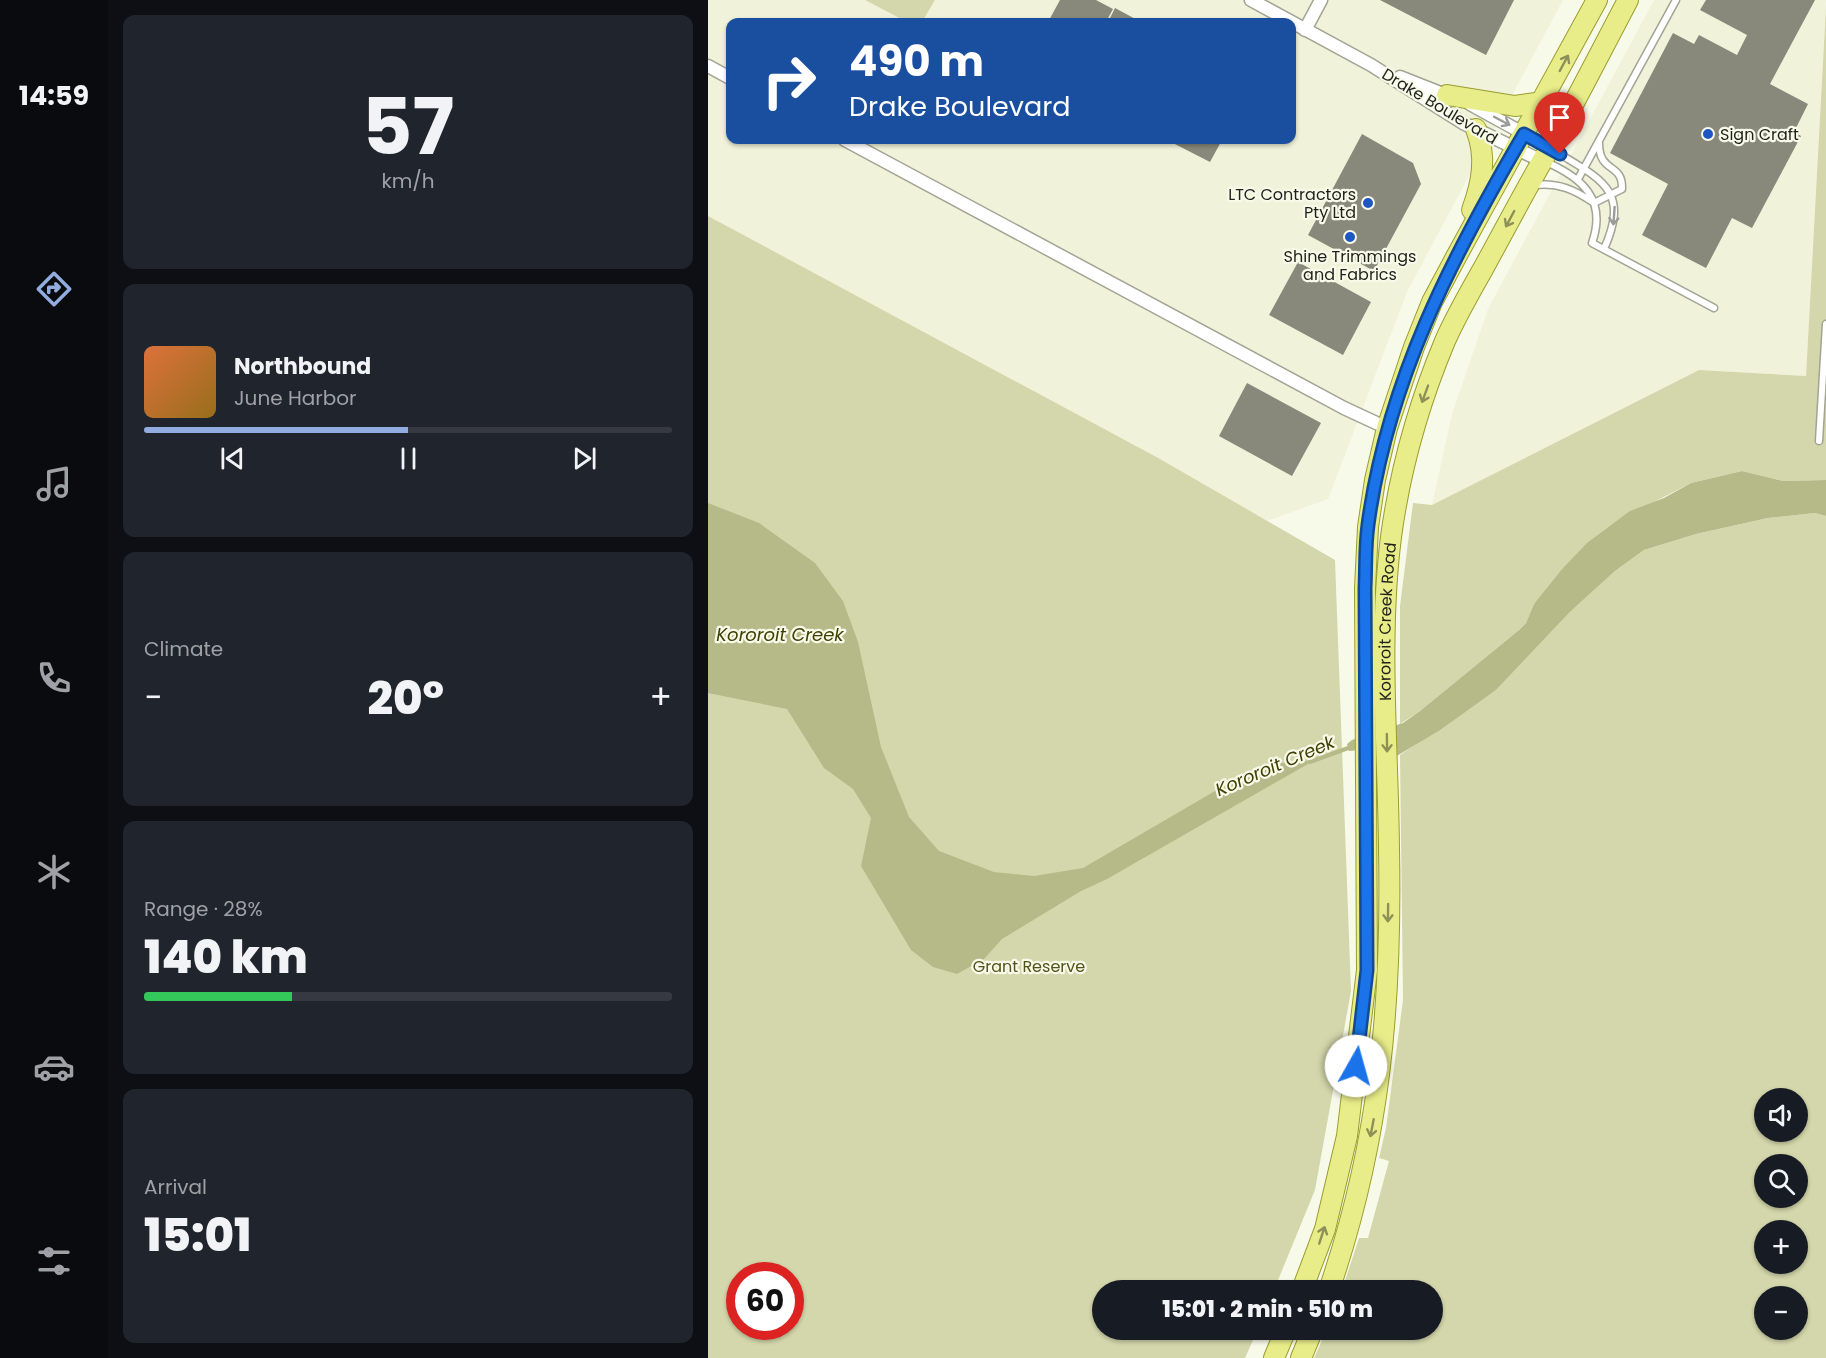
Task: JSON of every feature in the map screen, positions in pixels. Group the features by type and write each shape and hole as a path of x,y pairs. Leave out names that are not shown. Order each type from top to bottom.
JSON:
{"main road":[{"name":"Kororoit Creek Road","path":"1332,1280 1348,1233 1376,1111 1387,995 1389,854 1387,605 1392,536 1418,415 1450,330 1628,0"},
{"name":"Kororoit Creek Road","path":"1306,1280 1325,1229 1347,1136 1367,970 1365,588 1368,527 1387,428 1414,347 1432,302 1595,3"},
{"path":"1447,95 1515,106 1543,102"},
{"path":"1456,257 1482,174 1482,149 1476,129"},
{"path":"1274,1358 1281,1340"},
{"path":"1301,1358 1308,1340"}],"street":[{"name":"Drake Boulevard","path":"1251,0 1283,18"},
{"path":"1305,30 1321,0"},
{"name":"Drake Boulevard","path":"1296,25 1371,65 1476,129 1520,142 1546,154"},
{"name":"Drake Boulevard","path":"1371,65 1472,105 1520,142 1546,154"},
{"path":"708,66 726,76"},
{"path":"852,144 1344,408 1387,428"}],"lane":[{"path":"1578,179 1676,0"},
{"path":"1594,203 1622,189 1618,173 1603,163 1599,156 1599,141"},
{"path":"1546,154 1584,168 1600,181 1612,196 1614,222 1604,249"},
{"path":"1546,154 1578,179 1590,193 1594,203 1597,230 1592,243 1714,308"},
{"path":"1528,186 1558,185 1576,191 1594,203"},
{"path":"1819,441 1826,324"}],"shaded area":[{"path":"708,0 865,0 899,18 726,18 726,144 1296,144 1296,18 924,18 935,0 1563,0 1407,292 1328,499 1267,521 708,216"},
{"path":"1654,0 1826,0 1806,376 1699,370 1432,505 1452,414 1488,309"}],"green space":[{"path":"865,0 935,0 924,18 899,18"},
{"path":"1826,6 1826,480 1783,481 1742,471 1691,483 1652,503 1548,589 1534,604 1526,623 1519,630 1420,711 1400,724 1400,606 1413,503 1432,505 1699,370 1806,376"},
{"name":"Grant Reserve","path":"708,216 1160,459 1335,560 1351,991 1315,1190 1278,1280 1092,1280 1092,1340 1253,1340 1245,1358 708,1358"},
{"path":"1815,513 1826,516 1826,1358 1314,1358 1322,1340 1443,1340 1443,1280 1345,1280 1359,1238 1368,1238 1389,1161 1379,1158 1386,1128 1403,1000 1400,755 1496,690 1570,612 1615,571 1644,550 1696,534 1768,518"}],"water":[{"name":"Kororoit Creek","path":"1742,471 1783,481 1826,480 1826,516 1815,513 1768,518 1696,534 1644,550 1615,571 1570,612 1496,690 1440,730 1395,757 1378,756 1360,750 1349,751 1347,744 1352,740 1403,723 1420,711 1519,630 1526,623 1534,604 1563,568 1587,543 1630,511 1664,498 1691,483"},
{"name":"Kororoit Creek","path":"708,503 759,523 815,563 843,601 858,642 881,747 909,817 939,851 994,872 1034,876 1083,868 1222,787 1281,763 1315,760 1107,879 1081,891 1002,939 984,959 957,974 933,967 911,950 861,866 871,818 853,789 824,768 787,709 708,693"}],"building":[{"path":"1060,0 1096,0 1113,9 1108,18 1050,18"},
{"path":"1380,0 1514,0 1486,55"},
{"name":"Sign Craft","path":"1706,0 1815,0 1770,84 1808,104 1794,132 1801,136 1752,228 1732,218 1706,268 1642,235 1668,184 1610,153 1673,33 1694,44 1699,35 1737,55 1747,35 1700,10"},
{"path":"1115,8 1134,18 1110,18"},
{"path":"1362,134 1413,163 1421,184 1374,271 1308,235"},
{"path":"1175,144 1220,144 1210,162"},
{"path":"1298,262 1371,302 1343,355 1269,315"},
{"path":"1247,383 1321,423 1292,476 1219,436"}],"waterway":[{"name":"Kororoit Creek","path":"1310,762 1351,747"}],"place":[{"name":"Sign Craft","path":"1708,134"},
{"name":"LTC Contractors Pty Ltd","path":"1368,203"},
{"name":"Shine Trimmings and Fabrics","path":"1350,237"}],"route":[{"path":"1356,1066 1367,970 1365,588 1368,527 1387,428 1406,369 1432,302 1524,134 1560,154"}]}
